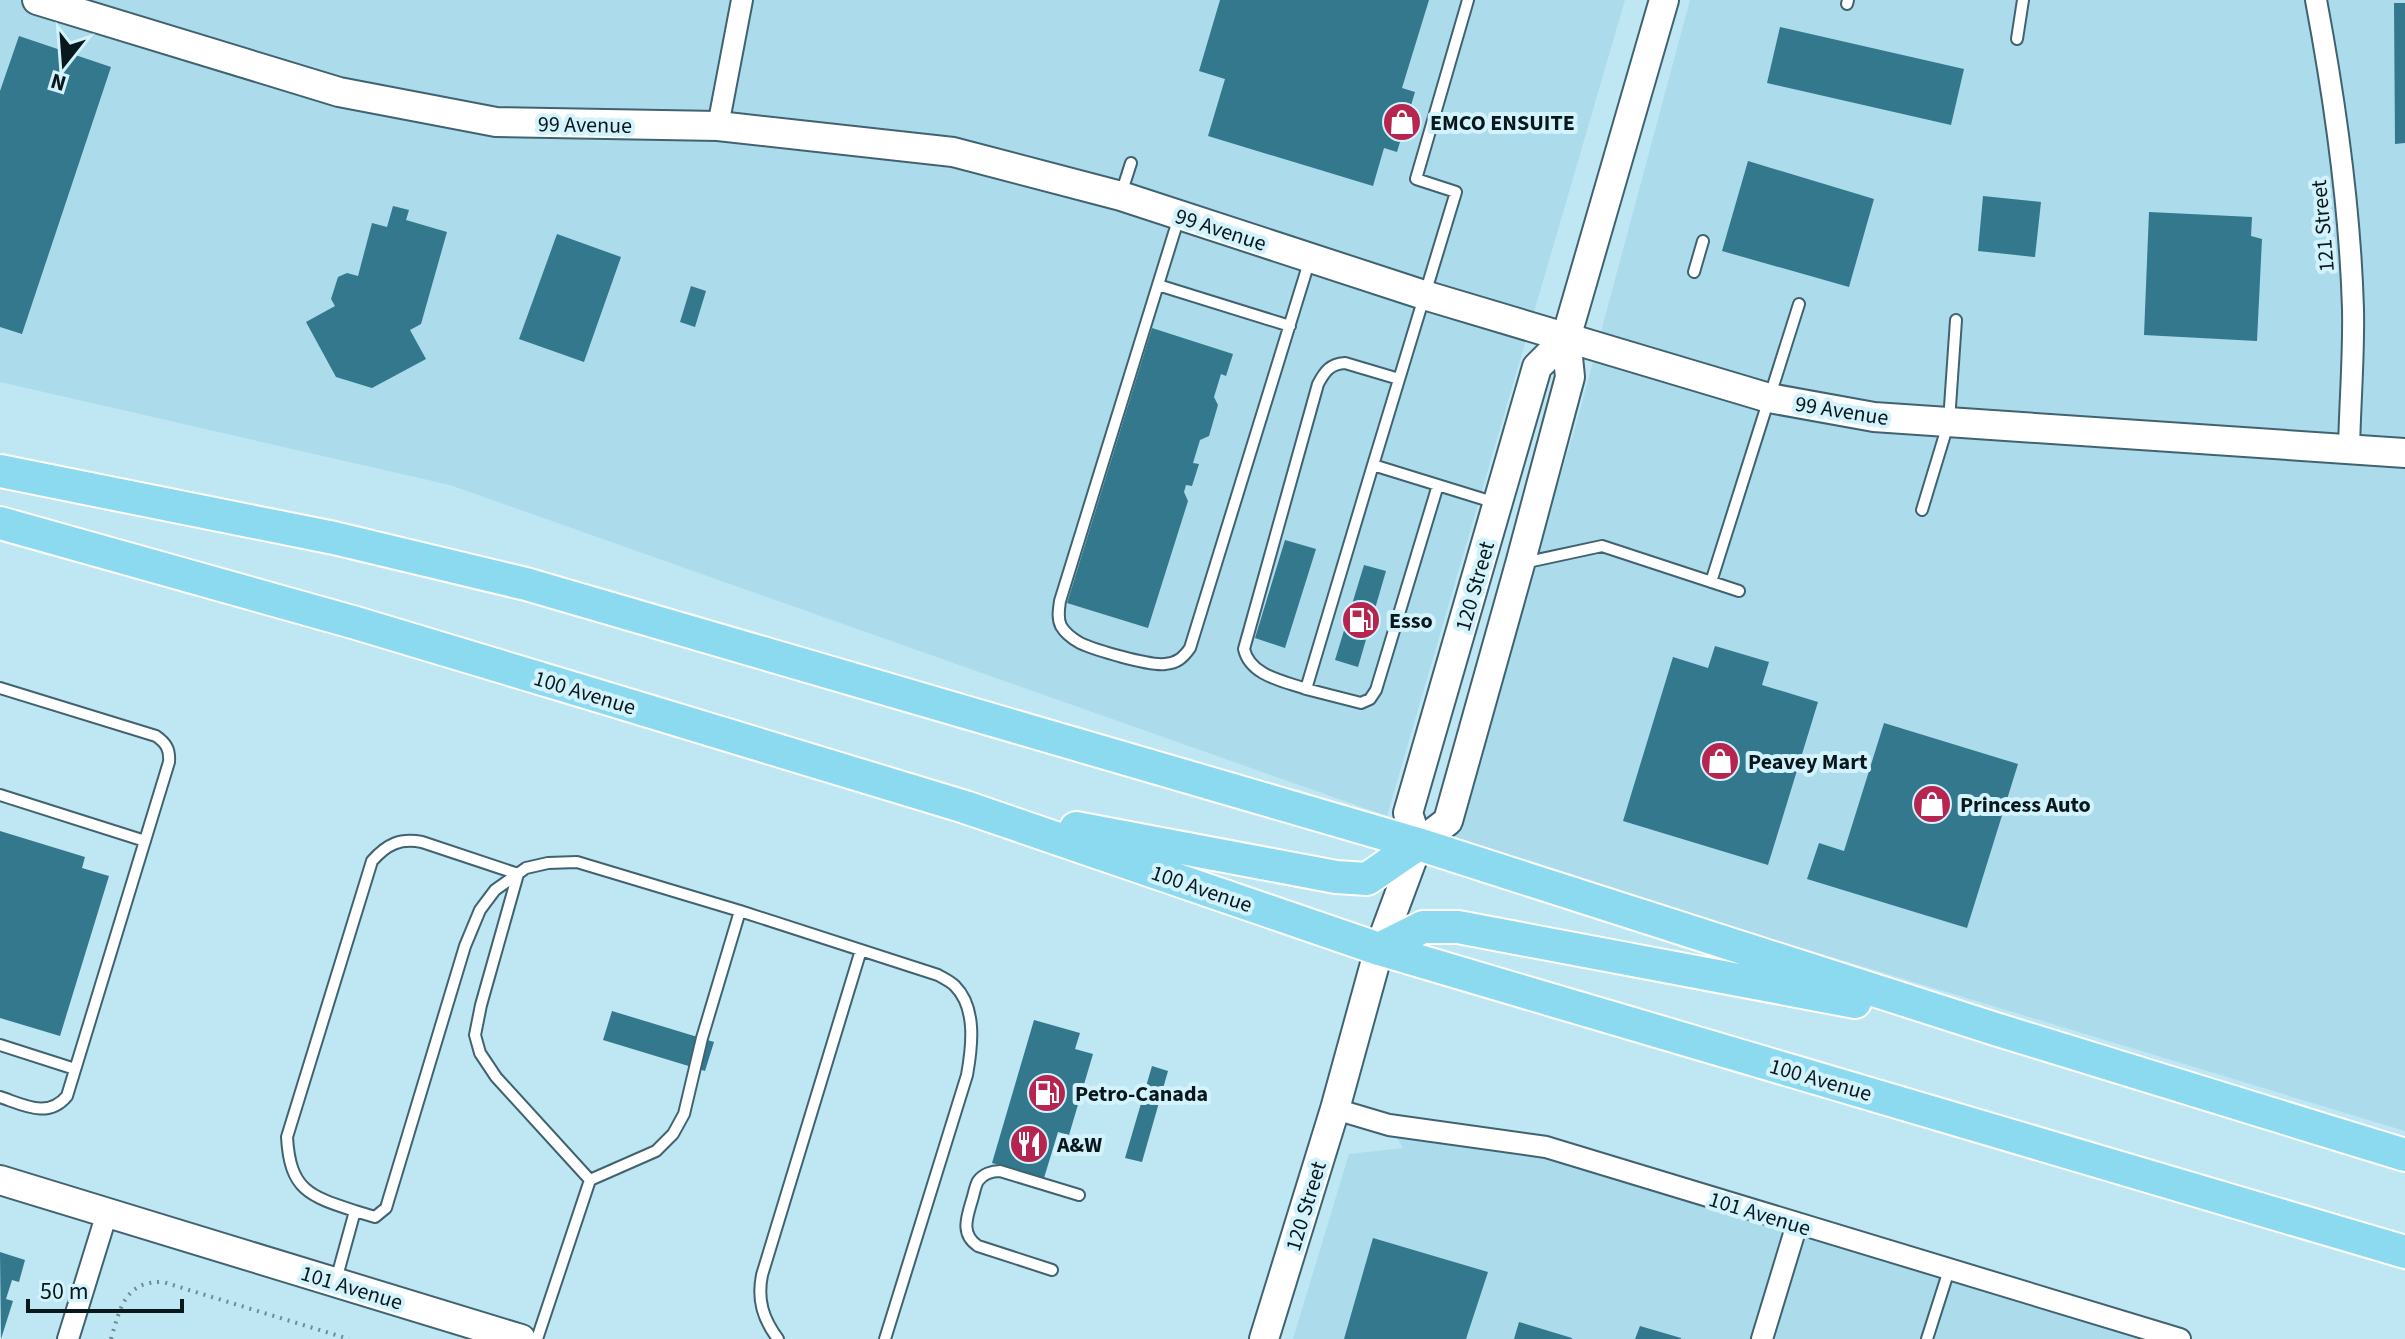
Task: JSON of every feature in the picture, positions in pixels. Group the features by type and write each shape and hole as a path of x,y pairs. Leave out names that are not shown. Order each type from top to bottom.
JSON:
{"main road":[{"path":"0,471 334,538 526,584 1418,844 1992,1028 2405,1155"},
{"name":"100 Avenue","path":"0,523 371,627 965,807 1379,949 2405,1252"},
{"path":"965,807 1336,877 1367,879 1418,844"},
{"path":"1379,949 1423,927 1458,927 1992,1028"}],"street":[{"name":"99 Avenue","path":"37,0 339,92 496,122 718,126 953,152 1121,196 1424,295 1769,398 1874,417 2405,453"},
{"path":"718,126 742,0"},
{"name":"120 Street","path":"1264,1339 1335,1109 1379,949 1418,844 1448,821 1570,377 1566,338 1664,0"},
{"name":"121 Street","path":"2316,0 2327,59 2347,219 2353,309 2349,449"},
{"name":"120 Street","path":"1418,844 1408,813 1537,367 1566,338"},
{"name":"101 Avenue","path":"1335,1109 1389,1125 1546,1147 2180,1339"},
{"name":"101 Avenue","path":"0,1180 521,1339"},
{"path":"68,1339 107,1213"},
{"path":"1762,1339 1797,1224"}],"lane":[{"path":"1306,689 1456,192 1416,179 1468,0"},
{"path":"2017,39 2023,0"},
{"path":"1121,196 1131,163"},
{"path":"1179,215 1060,601 1058,615 1061,625 1068,635 1081,643 1161,665 1183,658 1190,648 1311,258"},
{"path":"1694,272 1703,241"},
{"path":"1158,285 1290,326"},
{"path":"1711,582 1799,304"},
{"path":"1922,510 1949,421 1956,320"},
{"path":"1399,379 1345,363 1331,366 1318,384 1244,649 1251,666 1306,689 1350,702 1361,703 1370,699 1376,690 1438,485"},
{"path":"1373,465 1498,504"},
{"path":"1520,564 1602,546 1739,591"},
{"path":"0,688 156,736 166,743 170,752 67,1096 50,1109 39,1109 0,1097"},
{"path":"0,795 145,841"},
{"path":"518,874 409,840 394,842 372,861 287,1137 289,1161 295,1176 307,1191 324,1201 375,1217 386,1208 465,946 480,910 495,890 518,874 526,868 577,862 938,975 954,985 965,1001 972,1047 963,1089 885,1339"},
{"path":"518,874 475,1035 480,1053 496,1077 590,1180"},
{"path":"537,1339 590,1180 656,1151 673,1134 684,1114 702,1038 740,911"},
{"path":"778,1339 768,1327 763,1313 759,1292 762,1275 861,950"},
{"path":"0,1045 75,1069"},
{"path":"1052,1270 972,1242 967,1234 966,1220 978,1181 991,1171 1000,1171 1079,1195"},
{"path":"335,1282 355,1211"},
{"path":"1927,1339 1949,1270"}],"path":[{"path":"111,1339 120,1309 134,1288 143,1283 163,1282 349,1339"}],"shaded area":[{"path":"0,0 1625,0 1387,816 450,485 0,382"},
{"path":"1690,0 2405,0 2405,1131 1449,841 1576,425"},
{"path":"1389,1125 1546,1147 2180,1339 1293,1339 1349,1154 1403,1148"}],"building":[{"path":"1220,0 1429,0 1402,88 1415,92 1397,152 1384,148 1373,186 1208,136 1225,79 1199,71"},
{"path":"2394,3 2405,3 2405,143 2395,144"},
{"path":"1780,27 1964,69 1951,125 1767,83"},
{"path":"19,36 111,67 22,334 0,327 0,91"},
{"path":"1748,161 1874,199 1849,287 1722,251"},
{"path":"1983,196 2041,202 2035,257 1978,251"},
{"path":"393,206 409,210 406,220 447,232 421,324 410,330 426,359 372,388 336,377 306,322 335,306 331,299 338,277 347,273 358,276 372,223 387,227"},
{"path":"2149,212 2252,217 2251,236 2262,239 2257,341 2144,335"},
{"path":"557,234 621,257 584,362 519,339"},
{"path":"691,286 706,291 695,327 680,322"},
{"path":"1152,328 1233,354 1226,376 1221,374 1214,397 1218,405 1209,436 1200,440 1193,463 1199,464 1192,486 1186,485 1184,492 1188,501 1148,628 1067,603"},
{"path":"1285,540 1316,549 1285,648 1255,638"},
{"path":"1364,565 1386,571 1358,667 1335,660"},
{"name":"Peavey Mart","path":"1715,646 1769,662 1762,685 1818,702 1768,865 1623,821 1673,657 1708,668"},
{"name":"Princess Auto","path":"1884,723 2018,764 1967,928 1807,879 1819,843 1844,851"},
{"path":"0,831 85,857 82,868 109,876 60,1036 0,1018"},
{"path":"612,1011 714,1042 705,1071 603,1040"},
{"name":"Petro-Canada","path":"1034,1020 1080,1033 1075,1049 1093,1054 1069,1135 1058,1132 1044,1178 992,1163"},
{"path":"1152,1066 1168,1071 1142,1162 1125,1158"},
{"path":"1373,1238 1488,1272 1466,1339 1344,1339"},
{"path":"0,1252 25,1260 19,1282 12,1280 6,1299 13,1301 1,1339"},
{"path":"1519,1322 1572,1338 1572,1339 1514,1339"},
{"path":"1640,1326 1681,1338 1681,1339 1635,1339"}],"place":[{"name":"EMCO ENSUITE","path":"1402,122"},
{"name":"Esso","path":"1361,620"},
{"name":"Peavey Mart","path":"1720,761"},
{"name":"Princess Auto","path":"1932,804"},
{"name":"Petro-Canada","path":"1047,1093"},
{"name":"A&W","path":"1029,1144"}]}
